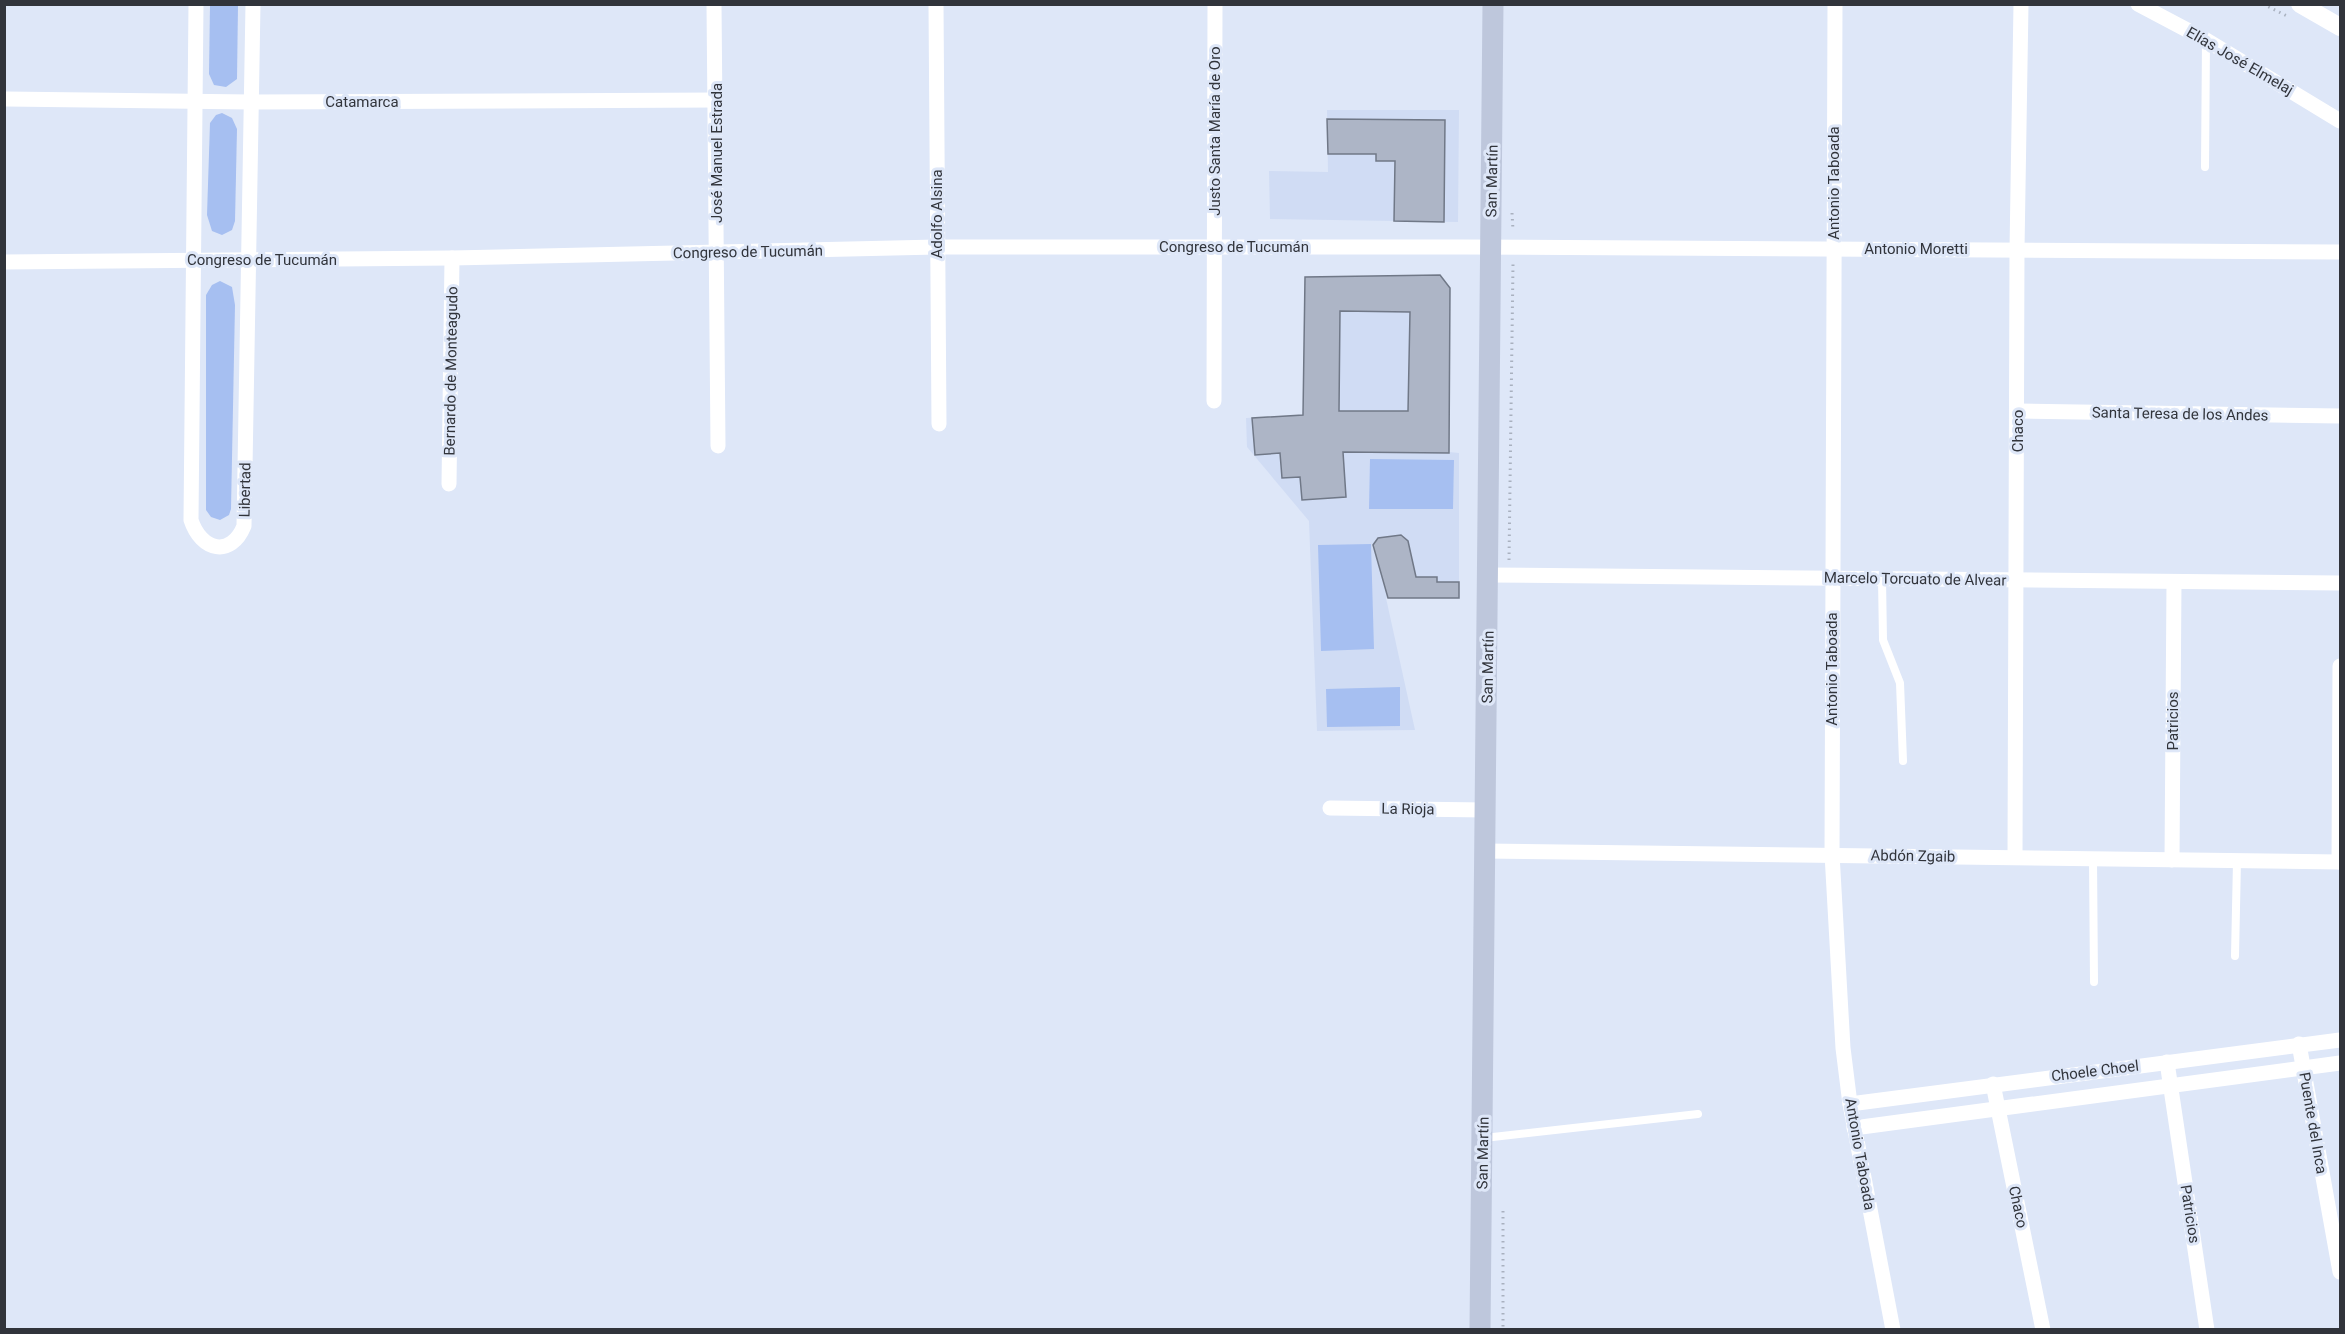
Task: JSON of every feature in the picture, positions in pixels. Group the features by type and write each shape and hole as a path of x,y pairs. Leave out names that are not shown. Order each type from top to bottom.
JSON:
{"main road":[{"name":"San Martín","path":"1480,1329 1493,4"}],"street":[{"name":"Libertad","path":"196,4 190,520 199,539 209,546 216,547 234,541 244,526 253,4"},
{"name":"José Manuel Estrada","path":"714,4 717,100 718,446"},
{"name":"Adolfo Alsina","path":"936,4 939,424"},
{"name":"Justo Santa María de Oro","path":"1214,401 1215,4"},
{"name":"Antonio Taboada","path":"1835,4 1832,854 1843,1048 1850,1104 1893,1329"},
{"name":"Chaco","path":"2015,857 2019,411 2017,249 2021,4"},
{"name":"Elías José Elmelaj","path":"2138,4 2206,40 2340,121"},
{"path":"2300,4 2340,27"},
{"name":"Catamarca","path":"6,99 251,102 717,100"},
{"name":"Congreso de Tucumán","path":"4,262 452,258 937,247 1491,248"},
{"name":"Antonio Moretti","path":"1491,248 2340,252"},
{"name":"Bernardo de Monteagudo","path":"449,484 452,258"},
{"name":"Santa Teresa de los Andes","path":"2019,411 2340,416"},
{"name":"Marcelo Torcuato de Alvear","path":"1489,575 2340,583"},
{"name":"Patricios","path":"2172,860 2174,582"},
{"path":"2340,666 2340,862"},
{"name":"La Rioja","path":"1330,808 1486,810"},
{"name":"Abdón Zgaib","path":"1485,851 2340,862"},
{"name":"Choele Choel","path":"1850,1104 2340,1040"},
{"name":"Puente del Inca","path":"2299,1044 2340,1272"},
{"name":"Patricios","path":"2167,1062 2207,1329"},
{"name":"Choele Choel","path":"1854,1128 2340,1063"},
{"name":"Chaco","path":"1993,1084 2043,1329"}],"lane":[{"path":"2205,167 2206,40"},
{"path":"1882,579 1883,640 1900,683 1903,761"},
{"path":"2093,858 2094,982"},
{"path":"2235,956 2237,861"},
{"path":"1483,1138 1698,1114"}],"shaded area":[{"path":"210,5 238,5 237,79 226,87 214,85 209,74"},
{"path":"1327,110 1459,110 1458,222 1270,219 1269,171 1328,172"},
{"path":"222,113 232,118 237,129 235,221 232,230 222,235 212,231 207,215 210,123 216,115"},
{"path":"1440,275 1450,288 1449,452 1459,453 1459,598 1386,598 1415,730 1317,731 1309,521 1247,447 1246,418 1303,415 1305,277"},
{"path":"220,281 232,287 235,305 231,509 229,515 220,520 211,517 206,510 206,295 212,285"},
{"path":"1370,459 1454,460 1453,509 1369,509"},
{"path":"1371,544 1374,649 1321,651 1318,545"},
{"path":"1400,687 1400,726 1327,727 1326,689"}],"building":[{"path":"1327,119 1445,120 1444,222 1394,221 1395,161 1376,161 1376,154 1328,154"},
{"path":"1440,275 1450,288 1449,453 1343,452 1346,497 1302,500 1300,477 1282,478 1280,453 1255,455 1252,418 1303,415 1305,277","holes":["1340,311 1410,312 1408,411 1339,411"]},
{"path":"1401,535 1408,541 1416,577 1437,577 1437,582 1459,582 1459,598 1388,598 1373,545 1378,538"}]}
